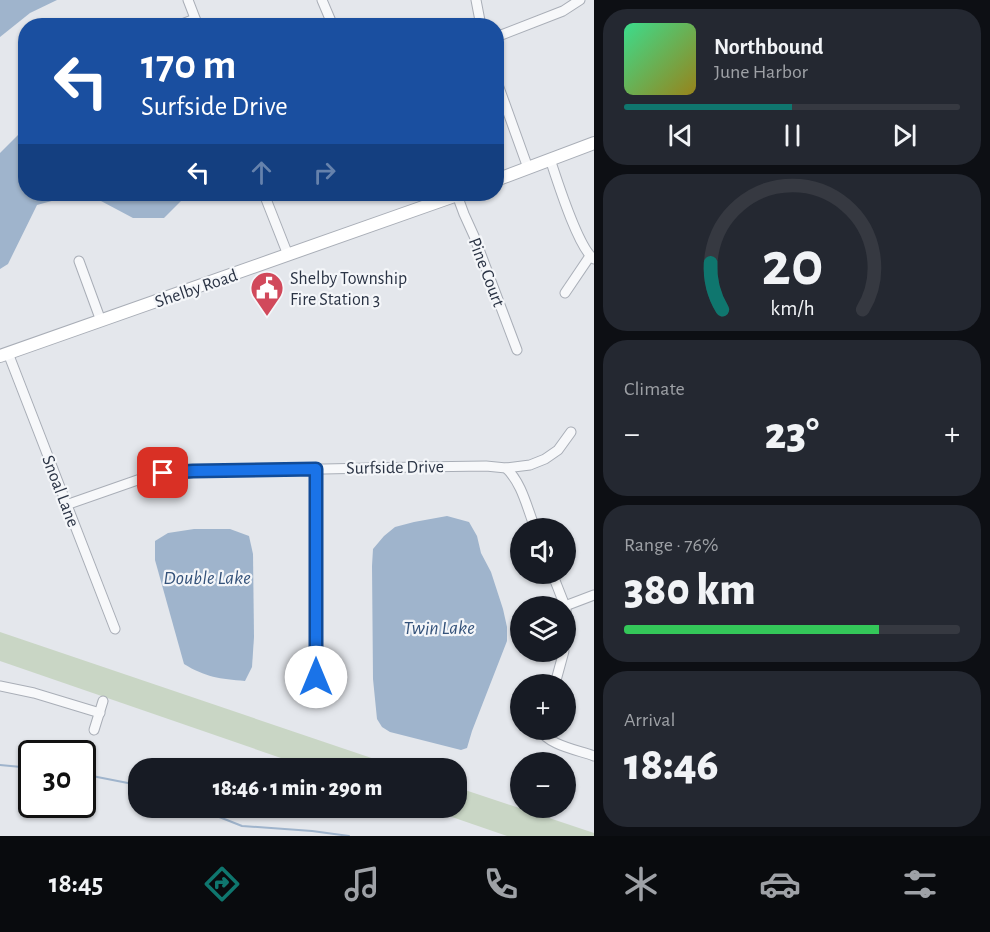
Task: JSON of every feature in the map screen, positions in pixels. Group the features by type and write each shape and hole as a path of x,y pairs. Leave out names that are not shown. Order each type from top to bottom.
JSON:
{"street":[{"path":"188,0 195,18"},
{"path":"322,0 330,18"},
{"path":"476,0 479,18"},
{"path":"504,34 563,11 580,0"},
{"path":"504,101 528,168"},
{"path":"504,177 594,143"},
{"path":"550,159 578,236 592,257 565,293"},
{"path":"267,201 288,255"},
{"name":"Shelby Road","path":"4,355 438,201"},
{"name":"Pine Court","path":"460,201 517,350"},
{"path":"79,261 101,321"},
{"name":"Snoal Lane","path":"4,355 115,629"},
{"name":"Surfside Drive","path":"66,505 148,476 163,473 474,466 506,468 530,465 558,450 571,432"},
{"path":"506,468 518,483 531,518"},
{"path":"316,469 316,677"},
{"path":"576,602 594,595"},
{"path":"0,686 34,693 100,713"},
{"path":"94,730 103,701"},
{"path":"550,740 594,756"}],"green space":[{"path":"0,632 372,758 281,758 0,661"},
{"path":"467,791 510,805 510,818 549,818 594,833 594,836 507,836 455,818 467,818"}],"water":[{"path":"0,0 57,0 24,18 18,18 18,23 0,37"},
{"path":"18,135 18,201 52,201 37,205 8,264 0,269 0,153"},
{"path":"101,201 181,201 164,218 133,218"},
{"name":"Twin Lake","path":"447,516 469,522 477,536 481,553 491,572 507,627 507,641 467,748 461,750 390,732 382,727 377,719 373,679 373,549 395,527"},
{"name":"Double Lake","path":"194,529 230,529 249,536 253,554 254,637 252,667 245,681 213,677 184,664 155,560 155,541 168,533"}],"waterway":[{"path":"0,765 18,767"},
{"path":"96,777 128,783"},
{"path":"222,818 242,826 349,836"}],"place":[{"name":"Shelby Township Fire Station 3","path":"267,317"}],"route":[{"path":"163,473 316,469 316,677"}]}
